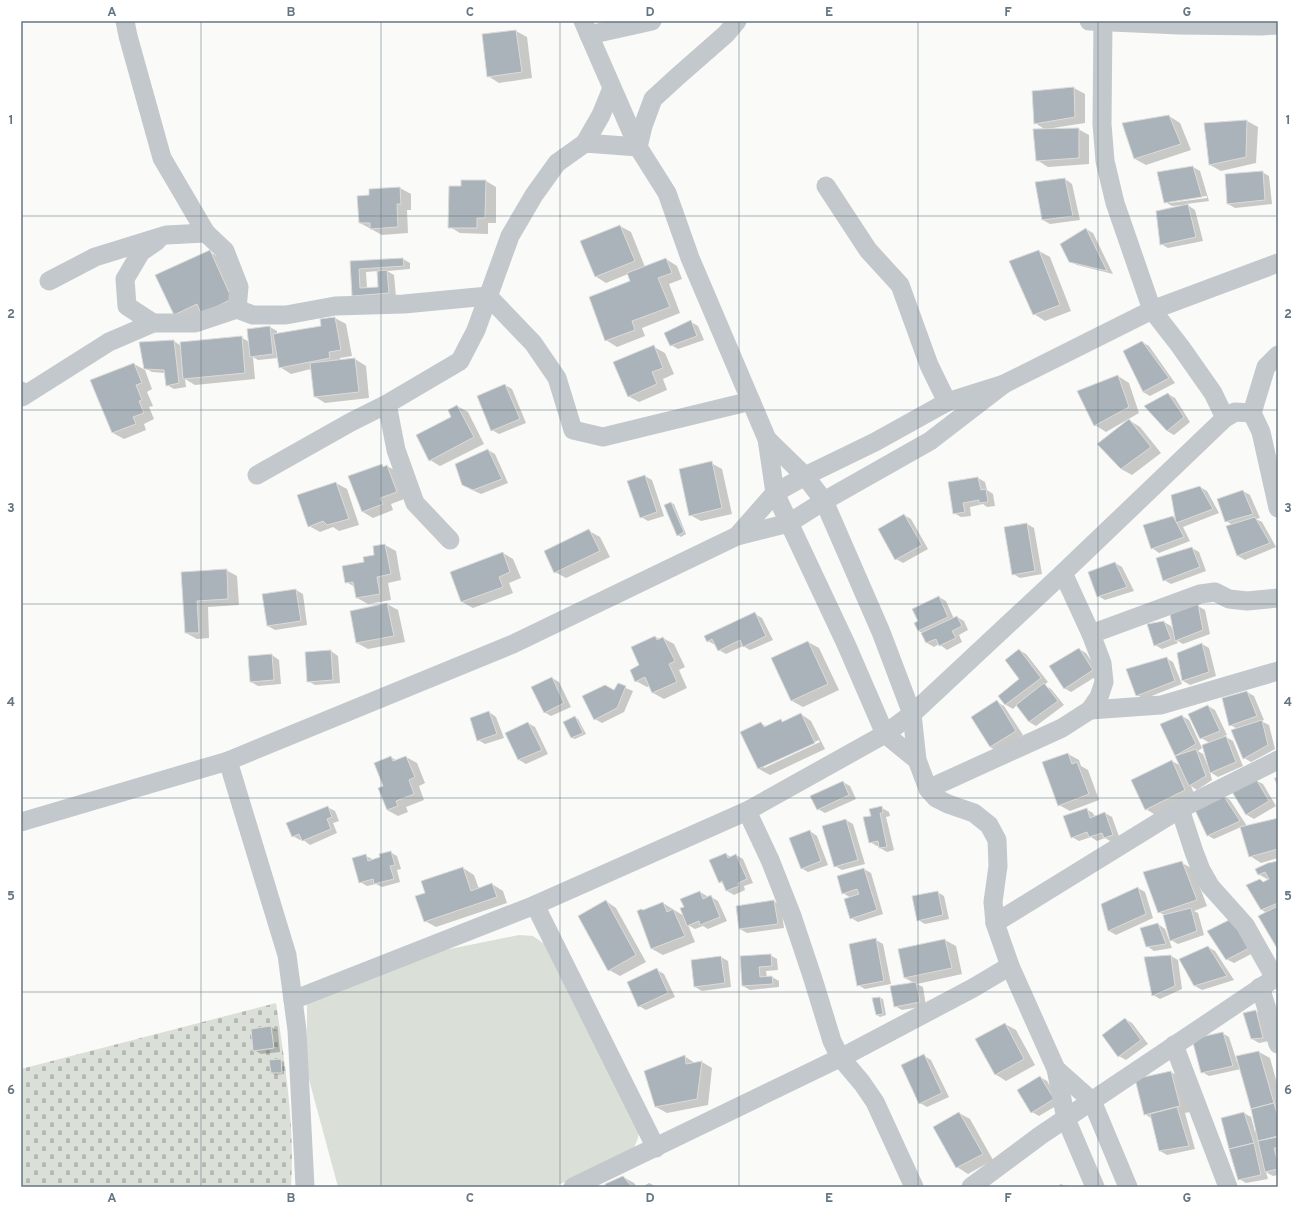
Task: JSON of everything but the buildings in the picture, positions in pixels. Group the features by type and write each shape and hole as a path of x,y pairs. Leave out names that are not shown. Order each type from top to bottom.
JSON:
{"street":[{"path":"125,21 162,158 206,233 225,251 239,287 237,309"},
{"path":"652,21 586,28 638,148 667,193 690,258 768,439 775,493 846,644 885,734 917,760"},
{"path":"638,148 643,126 653,99 726,34 737,21"},
{"path":"1225,418 1213,394 1180,346 1152,310 1115,203 1105,161 1098,21 1179,25 1267,24"},
{"path":"257,475 351,422 387,404 460,361 476,330 510,236 534,195 557,163 585,143 601,115 612,88"},
{"path":"585,143 638,148"},
{"path":"826,186 868,250 900,285 929,365 947,402"},
{"path":"49,281 95,257 166,234 206,233"},
{"path":"153,323 128,306 125,279 141,252 166,234"},
{"path":"737,536 775,493 805,476 875,442 947,402 1004,384 1152,310 1278,263"},
{"path":"488,296 533,343 557,378 574,430 603,437 752,402"},
{"path":"21,391 22,397 109,342 153,323 195,323 237,309 253,315 286,314 335,306 404,304 488,296"},
{"path":"1278,355 1266,367 1252,413 1260,432 1278,508"},
{"path":"21,822 228,761 513,644 737,536 789,523 824,501 930,441 1004,384"},
{"path":"387,404 396,450 415,503 450,540"},
{"path":"293,1000 535,905 747,811 885,734 912,714 1063,573 1225,418 1235,412 1252,413"},
{"path":"768,439 805,476 824,501 881,632 912,714 917,760 928,789 936,798 974,813 989,825 997,840 998,866 993,902 995,923 1010,966 1056,1069 1066,1118 1095,1187"},
{"path":"928,789 1062,728 1090,710 1099,697 1104,682 1102,663 1091,634 1063,573"},
{"path":"1091,634 1200,594 1215,592 1229,599 1247,601 1278,598"},
{"path":"1090,710 1161,705 1278,671"},
{"path":"995,923 1180,809 1278,760"},
{"path":"228,761 287,955 297,1030 305,1187"},
{"path":"1180,809 1194,852 1204,875 1210,886 1245,925 1271,981 1278,1044"},
{"path":"747,811 770,860 792,916 814,979 832,1041 840,1057 862,1083 875,1102 914,1187"},
{"path":"535,905 656,1148"},
{"path":"573,1187 656,1148 840,1057 973,988 1010,966"},
{"path":"971,1187 1066,1118 1271,981"},
{"path":"1174,1046 1228,1187"},
{"path":"1056,1069 1092,1101 1128,1187"}],"green space":[{"path":"519,935 533,936 550,948 639,1125 638,1138 634,1148 554,1187 338,1187 307,1072 307,1001 440,951"},
{"path":"276,1003 286,1072 292,1140 291,1187 21,1187 21,1069"}]}
